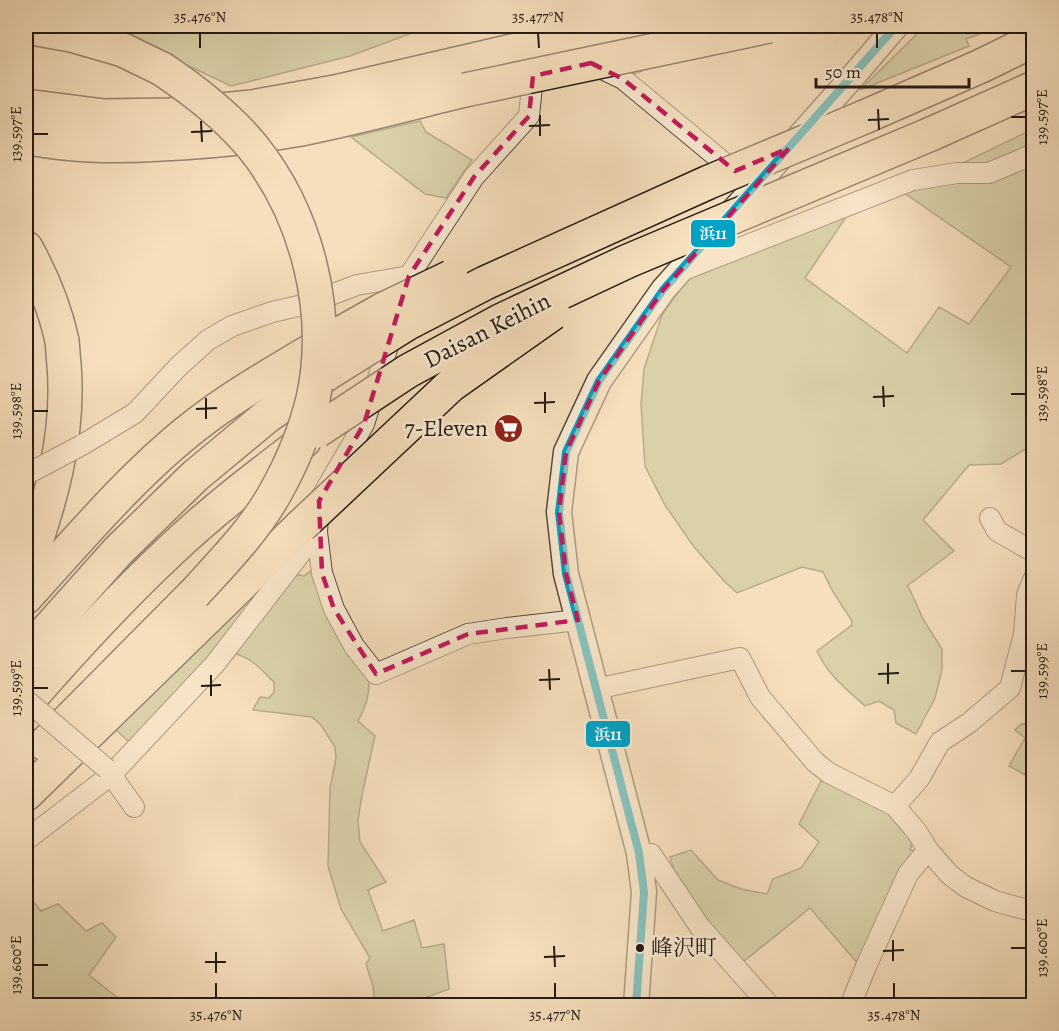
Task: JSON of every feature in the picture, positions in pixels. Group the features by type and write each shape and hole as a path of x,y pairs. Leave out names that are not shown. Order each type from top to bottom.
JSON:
{"highway":[{"path":"26,137 89,146 134,146 258,136 302,129 620,26"},
{"path":"26,106 104,116 170,115 252,107 335,92 461,77 769,26"},
{"path":"26,27 71,35 123,50 162,69 198,93 230,122 252,146 273,177 291,211 307,250 315,285 318,323 318,357 313,398 304,429 273,497 241,542 194,594 26,763"},
{"name":"Daisan Keihin","path":"26,654 118,551 195,476 266,417 328,373 408,323 485,283 709,182 981,66 1034,40"},
{"name":"Daisan Keihin","path":"26,701 85,635 170,550 224,503 317,431 408,371 500,321 628,261 931,134 1034,88"},
{"path":"26,597 154,460 243,392 382,310 503,255 564,231 709,182"},
{"path":"26,248 49,296 62,342 66,389 62,437 54,483 26,570"},
{"path":"26,794 309,529 451,385 628,261"}],"street":[{"path":"631,86 639,37 644,26"},
{"path":"636,1005 644,892 639,853 566,574 559,512 566,452 599,381 663,290 896,26"},
{"path":"26,840 109,772 215,664 309,529 319,501 364,424 409,276 474,177 529,116 534,61 557,56 579,58 623,79 754,188"},
{"path":"681,271 913,180 957,173 989,173 1034,154"},
{"path":"28,473 82,445 135,413 179,366 208,340 232,326 272,312 307,304 357,285 409,276"},
{"path":"990,518 996,531 1034,552"},
{"path":"309,529 334,609 354,646 376,674 468,634 578,620"},
{"path":"895,806 919,779 940,742 969,723 1010,688 1024,634 1027,595 1034,578"},
{"path":"596,689 740,658 760,696 815,762 829,773 895,806 917,832 928,850 950,875 966,887 995,901 1034,910"},
{"path":"26,701 109,772 134,807"},
{"path":"850,1005 908,874 928,850"},
{"path":"639,853 651,854 700,927 770,1005"}],"highlighted area":[{"path":"591,63 623,79 735,171 789,148 663,290 599,381 566,452 559,512 566,574 578,620 468,634 376,674 334,609 322,573 319,501 364,424 409,276 474,177 529,116 533,76"}],"green space":[{"path":"104,26 431,26 350,56 231,86"},
{"path":"925,26 999,27 966,39 969,46 860,90"},
{"path":"420,121 426,132 472,160 446,198 425,194 351,137"},
{"path":"1033,129 1033,446 1001,464 969,465 923,520 954,551 907,586 923,619 942,649 942,670 935,698 916,734 896,723 894,710 879,701 865,706 838,681 821,660 817,651 852,625 852,621 823,572 802,567 737,593 694,547 665,505 645,466 641,404 644,369 662,315 691,274 846,217 805,278 907,353 939,307 969,324 1011,267 903,192"},
{"path":"281,565 294,574 304,576 314,568 368,676 367,699 358,721 375,736 358,820 360,842 386,882 368,890 383,931 414,920 422,948 444,944 449,989 406,1005 375,1005 373,986 366,964 370,958 341,909 328,866 330,788 336,758 335,747 321,725 312,717 253,710 260,697 269,698 274,692 274,682 251,661 233,653 129,742 114,728"},
{"path":"1034,723 1033,779 1009,766 1025,738 1015,730 1021,724"},
{"path":"822,779 892,814 914,837 910,850 917,851 859,965 810,908 743,962 708,922 677,879 670,857 691,850 718,880 741,889 767,894 773,879 801,868 819,842 799,824"},
{"path":"26,893 41,911 58,904 86,931 102,923 116,937 89,975 118,998 112,1005 59,1005 54,1002 51,1005 26,1005"}],"transit line":[{"name":"浜11","path":"636,1006 644,892 639,853 566,574 559,512 566,452 599,381 663,290 896,26"}],"place":[{"name":"7-Eleven","path":"509,428"},
{"name":"峰沢町","path":"640,948"}]}
